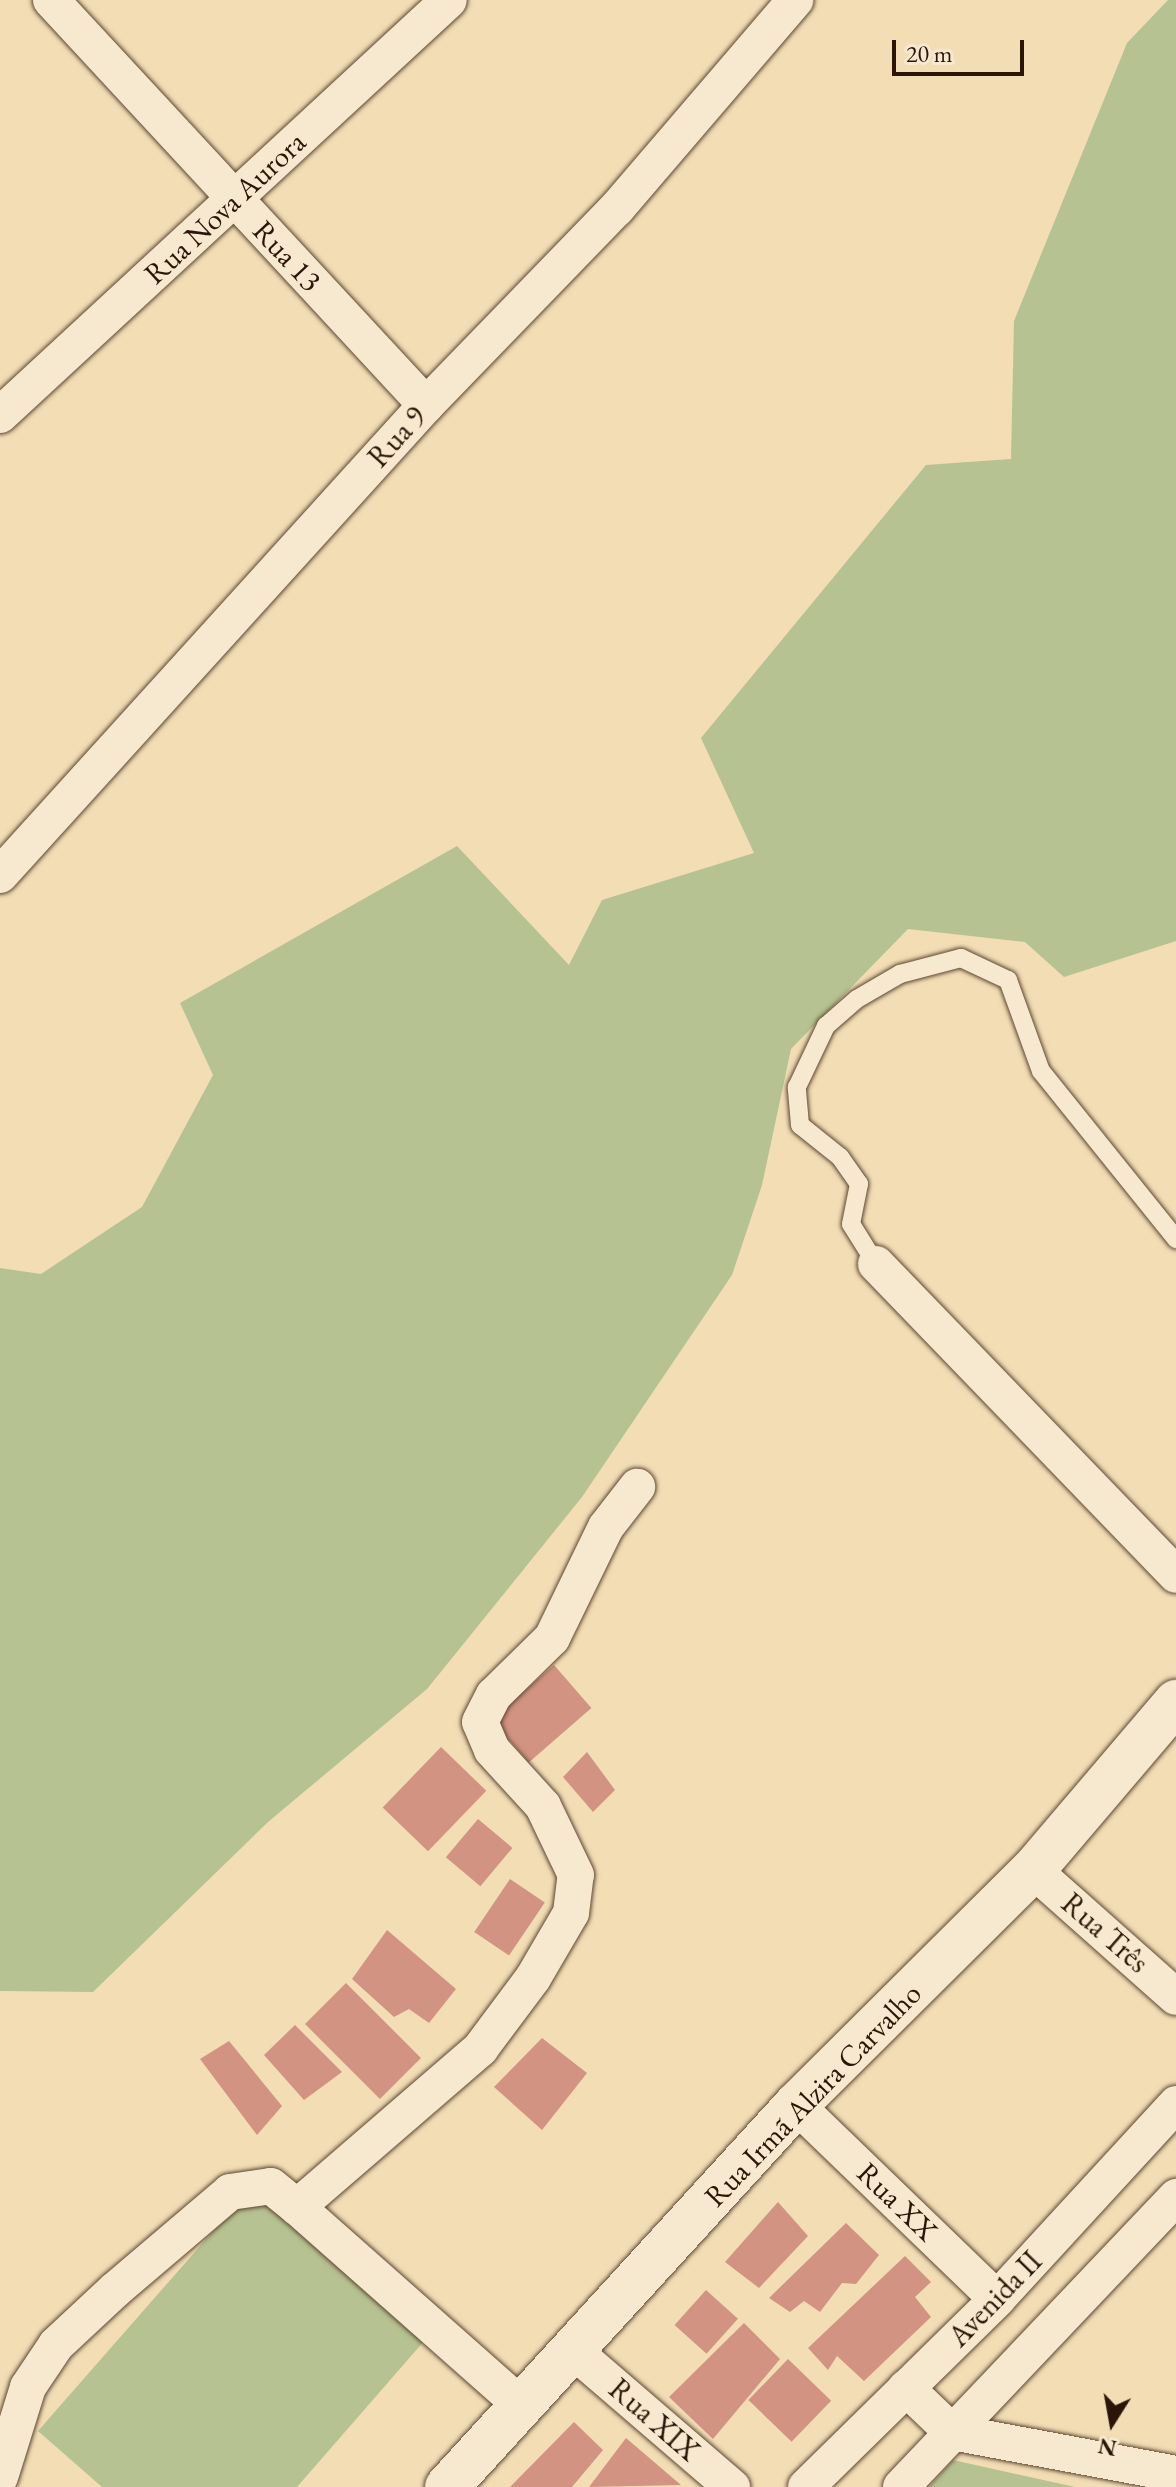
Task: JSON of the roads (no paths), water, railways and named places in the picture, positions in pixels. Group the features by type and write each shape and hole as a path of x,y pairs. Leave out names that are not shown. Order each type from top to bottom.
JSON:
{"street":[{"name":"Rua 13","path":"51,0 426,405"},
{"name":"Rua Nova Aurora","path":"0,415 449,0"},
{"name":"Rua 9","path":"0,875 426,405 617,208 795,0"},
{"path":"876,1264 1176,1575"},
{"path":"297,2207 480,2049 571,1913 576,1875 566,1846 543,1806 481,1734 480,1722 494,1695 552,1638 606,1527 637,1487"},
{"name":"Rua Irmã Alzira Carvalho","path":"447,2487 576,2353 796,2105 1033,1870 1176,1702"},
{"name":"Rua Três","path":"1033,1870 1176,1997"},
{"name":"Avenida II","path":"806,2487 997,2299 1176,2104"},
{"name":"Rua XX","path":"796,2105 997,2299"},
{"path":"0,2477 28,2387 56,2345 230,2192 271,2186 523,2407"},
{"name":"Avenida II","path":"901,2487 1176,2197"},
{"name":"Rua XIX","path":"576,2353 732,2487"},
{"path":"906,2388 952,2432 1176,2474"}],"lane":[{"path":"876,1264 851,1224 859,1184 800,1125 797,1087 826,1026 857,999 900,974 961,958 1008,980 1041,1071 1176,1239"}]}
